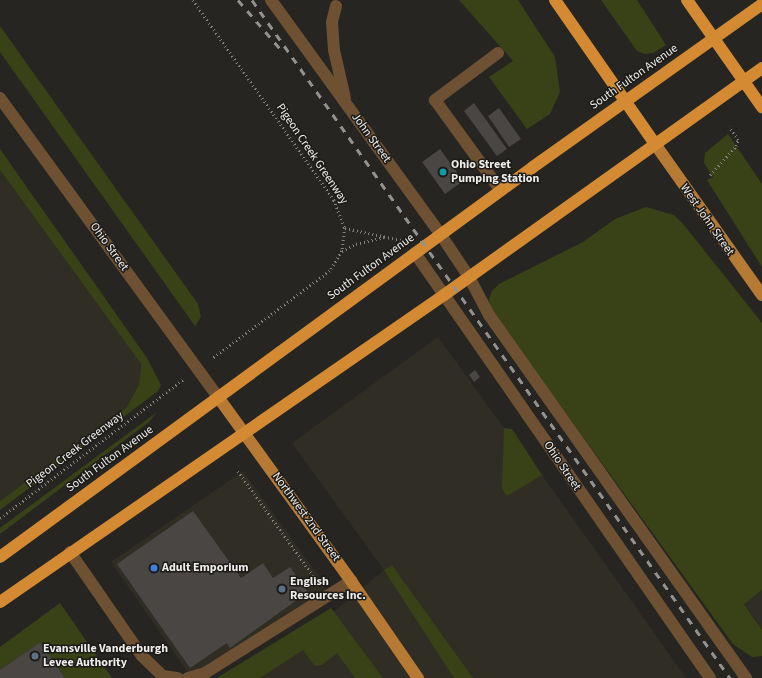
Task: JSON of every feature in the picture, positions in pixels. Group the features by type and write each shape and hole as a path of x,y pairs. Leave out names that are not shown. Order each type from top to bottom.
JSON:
{"highway":[{"path":"555,0 626,100 655,144"},
{"path":"687,0 762,107"},
{"name":"South Fulton Avenue","path":"0,557 415,253 626,100 762,4"},
{"path":"0,602 70,552 444,295 762,68"}],"main road":[{"name":"West John Street","path":"655,144 762,295"},
{"name":"Northwest 2nd Street","path":"218,397 352,581 418,678"}],"street":[{"name":"John Street","path":"271,0 469,276"},
{"path":"336,6 332,22 334,50 346,104"},
{"path":"498,53 435,100 501,191"},
{"name":"Ohio Street","path":"0,98 218,397"},
{"name":"Ohio Street","path":"415,253 710,678"},
{"path":"469,276 489,315 746,678"},
{"path":"70,552 142,656 163,676 178,678"},
{"path":"188,678 205,673 352,581"}],"path":[{"name":"Pigeon Creek Greenway","path":"193,0 334,200 345,228 342,251 335,264 321,279 238,339"},
{"path":"710,175 736,146 738,140 729,127"},
{"path":"342,251 356,244 387,236 345,228"},
{"name":"Pigeon Creek Greenway","path":"0,518 161,396"},
{"path":"238,471 328,596"}],"shaded area":[{"path":"0,170 141,364 139,384 127,407 0,501"},
{"path":"438,337 504,428 542,475 686,678 238,678 330,615 384,570 292,443"},
{"path":"243,471 320,578 326,591 203,670 189,674 111,562"},
{"path":"762,590 762,630 744,603"}],"green space":[{"path":"459,0 518,0 555,57 560,92 550,114 527,129 489,77 513,61"},
{"path":"601,0 637,0 666,45 653,53 645,54 637,51"},
{"path":"0,26 198,304 201,317 195,326 0,52"},
{"path":"728,134 762,184 762,267 707,180 713,177 704,163 705,153"},
{"path":"0,149 147,358 161,385 158,391 0,510 0,501 127,407 139,384 141,364 0,170"},
{"path":"646,207 674,215 684,225 762,323 762,590 744,604 762,630 762,656 752,657 733,644 491,310 489,299 492,291 499,284 583,242 615,219"},
{"path":"157,412 149,422 0,534 0,528"},
{"path":"504,428 512,429 542,475 507,496 502,489"},
{"path":"392,565 473,678 454,678 384,570"},
{"path":"60,603 112,678 65,678 40,642 0,670 0,647"},
{"path":"331,608 383,678 355,678 337,653 322,665 315,666 303,650 260,678 217,678"}],"building":[{"path":"474,103 507,149 497,156 464,111"},
{"path":"499,108 521,139 509,147 488,116"},
{"name":"Ohio Street Pumping Station","path":"440,149 463,181 445,194 422,162"},
{"path":"475,370 480,377 474,382 469,375"},
{"path":"193,511 241,578 263,563 273,578 290,567 308,592 230,648 227,643 190,668 117,564"},
{"name":"Evansville Vanderburgh Levee Authority","path":"40,642 65,678 0,678 0,670"}],"railway":[{"path":"238,0 283,52"},
{"path":"252,0 730,678"}],"place":[{"name":"Ohio Street Pumping Station","path":"443,172"},
{"name":"Adult Emporium","path":"154,568"},
{"name":"English Resources Inc.","path":"282,589"},
{"name":"Evansville Vanderburgh Levee Authority","path":"35,656"}]}
